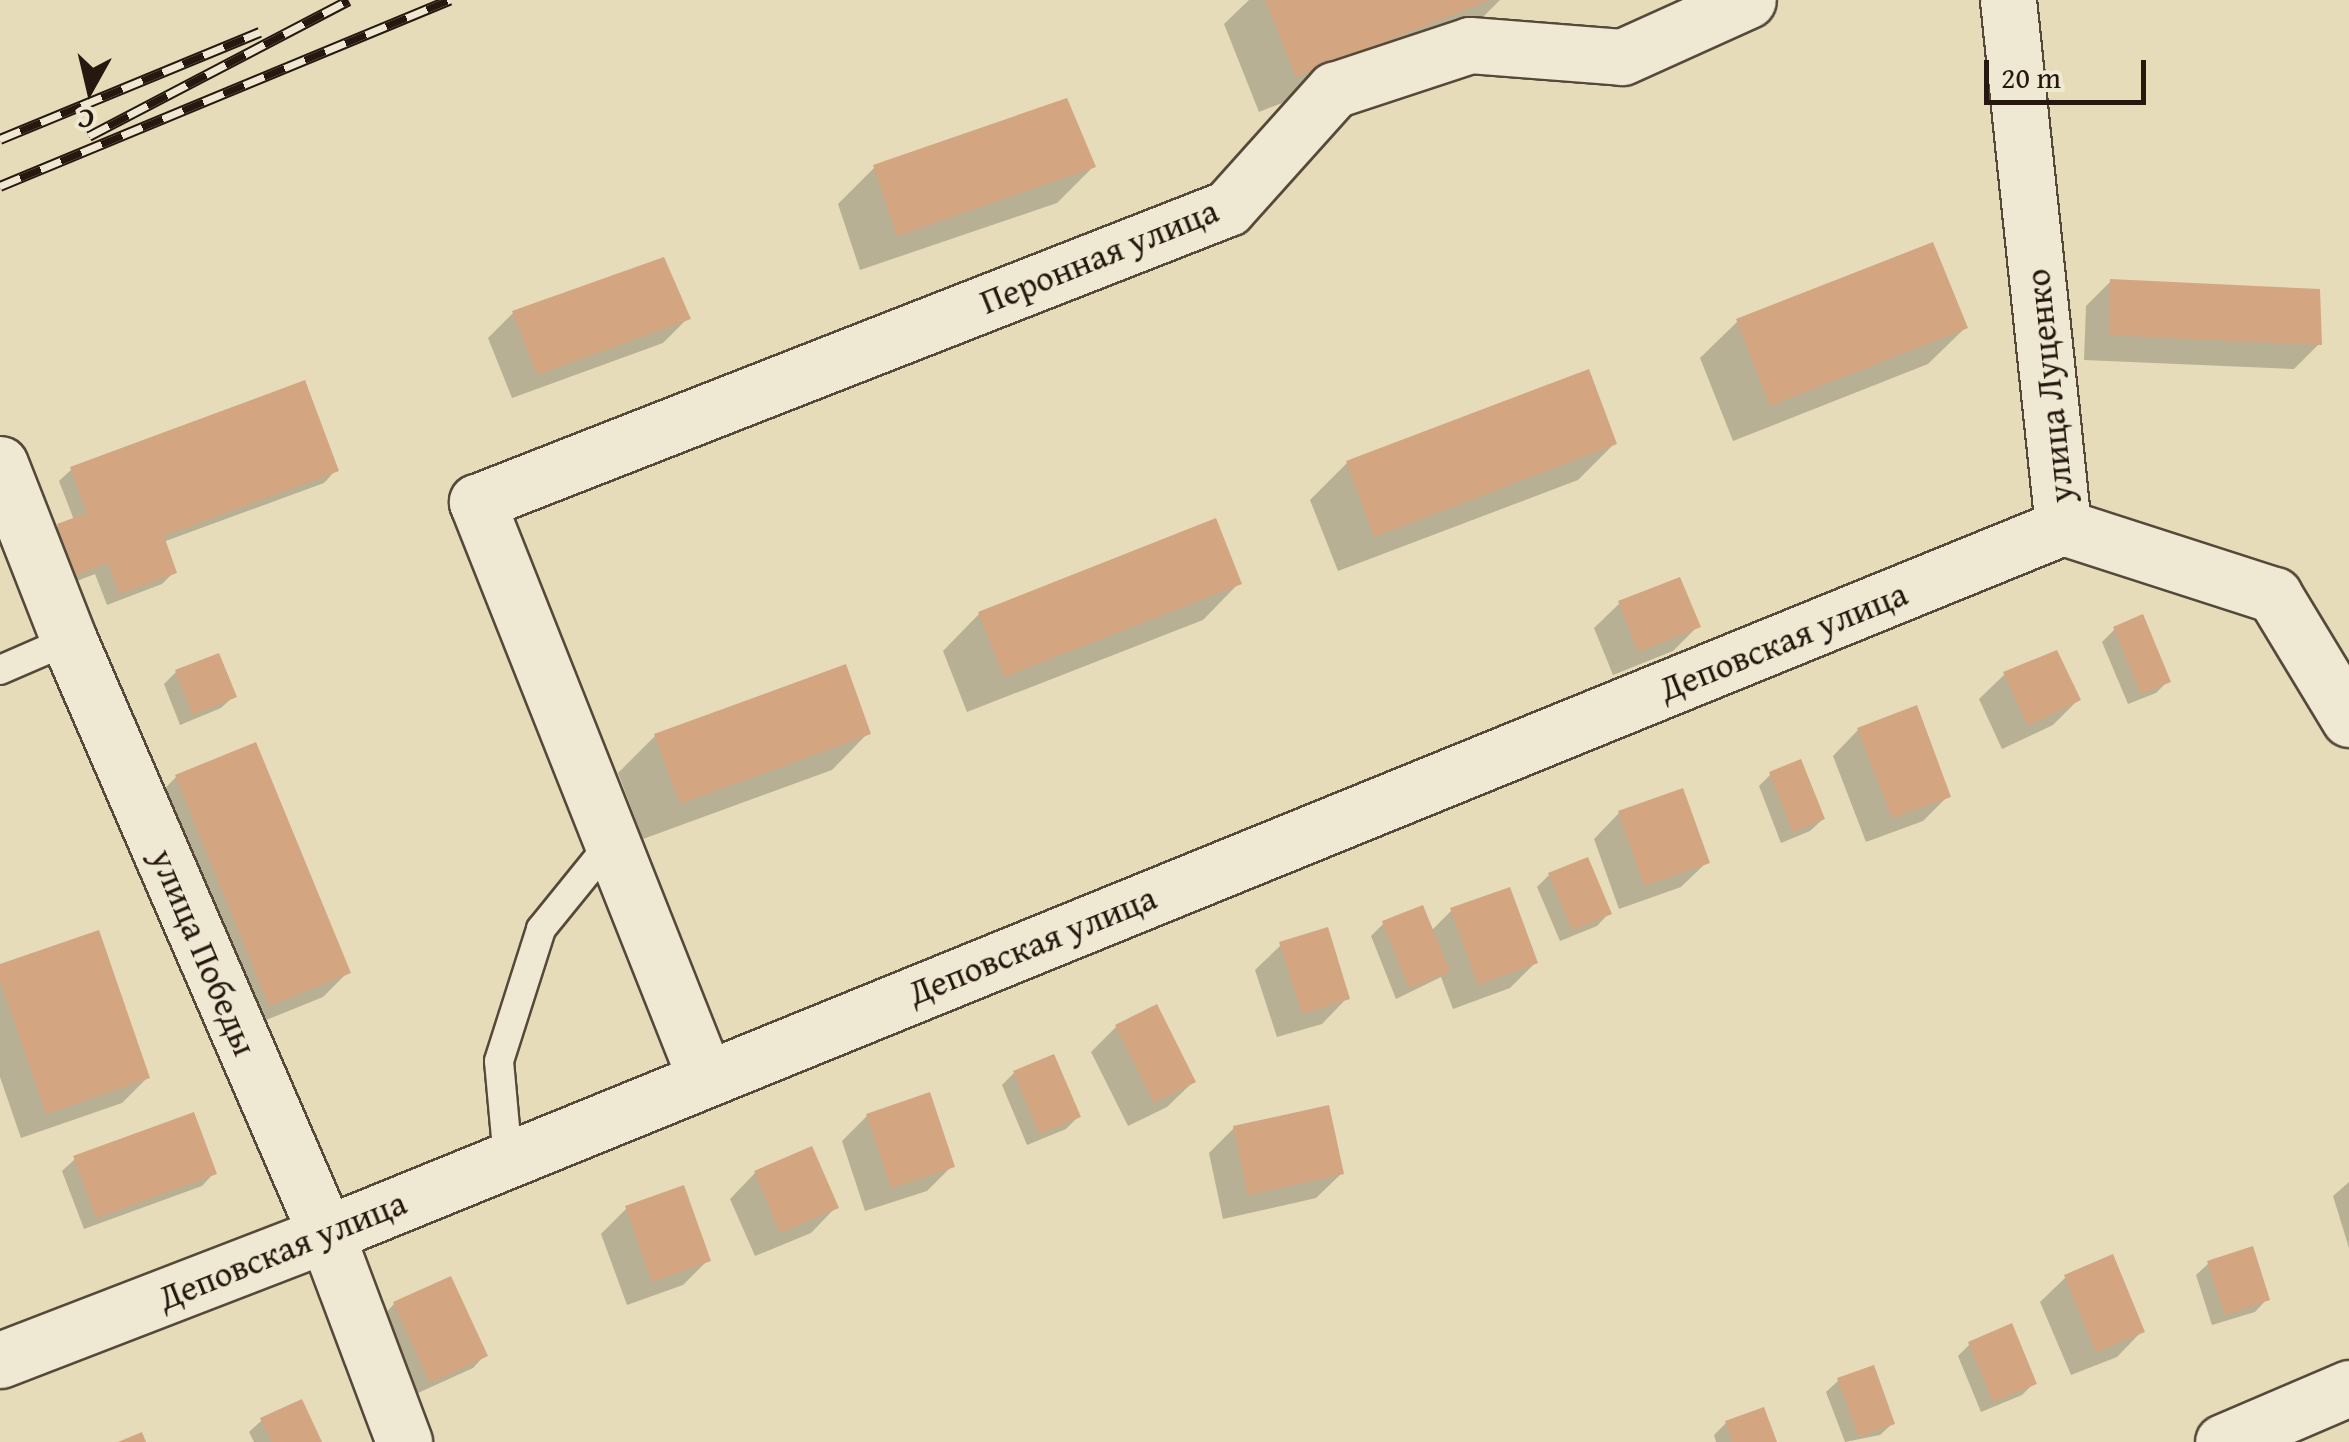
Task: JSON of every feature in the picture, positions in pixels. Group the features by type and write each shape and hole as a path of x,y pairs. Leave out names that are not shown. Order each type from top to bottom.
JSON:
{"street":[{"name":"Перонная улица","path":"609,845 477,502 1228,208 1334,90 1470,44 1622,57 1748,0"},
{"name":"улица Луценко","path":"2008,0 2063,527 2274,595 2349,719"},
{"name":"улица Победы","path":"0,464 69,640 326,1234 404,1442"},
{"name":"Деповская улица","path":"0,1360 326,1234 2063,527"},
{"path":"609,845 706,1078"},
{"path":"2222,1442 2349,1388"}],"lane":[{"path":"0,670 69,640"},
{"path":"508,1160 499,1061 540,930 609,845"}],"building":[{"path":"1265,0 1490,0 1296,77"},
{"path":"1067,98 1096,167 897,236 873,165"},
{"path":"1933,242 1968,328 1770,406 1736,319"},
{"path":"664,257 691,319 537,375 512,311"},
{"path":"2110,279 2320,289 2322,345 2109,335"},
{"path":"1589,369 1617,444 1374,537 1346,461"},
{"path":"305,380 339,471 164,536 177,573 119,594 108,563 76,575 57,524 87,513 70,467"},
{"path":"1216,518 1242,584 1004,677 978,612"},
{"path":"1680,577 1701,627 1638,652 1618,601"},
{"path":"2143,614 2171,682 2141,694 2113,627"},
{"path":"2057,650 2081,700 2028,726 2003,672"},
{"path":"219,653 237,697 193,715 175,670"},
{"path":"846,664 871,734 680,804 654,734"},
{"path":"1917,705 1951,797 1892,818 1857,728"},
{"path":"256,742 351,973 269,1006 175,775"},
{"path":"1801,759 1825,819 1793,832 1769,772"},
{"path":"1683,788 1710,863 1644,886 1618,811"},
{"path":"1588,857 1612,914 1572,930 1548,873"},
{"path":"1510,887 1538,963 1478,985 1450,908"},
{"path":"1423,905 1450,972 1409,988 1382,921"},
{"path":"1328,927 1350,999 1302,1014 1279,942"},
{"path":"99,930 150,1078 46,1114 0,981 0,964"},
{"path":"1157,1004 1196,1082 1154,1103 1115,1025"},
{"path":"1054,1054 1081,1117 1039,1134 1013,1071"},
{"path":"930,1092 955,1167 891,1188 866,1114"},
{"path":"1329,1105 1344,1174 1248,1195 1233,1126"},
{"path":"194,1112 217,1174 96,1218 73,1156"},
{"path":"812,1146 839,1208 780,1233 754,1171"},
{"path":"684,1185 711,1261 652,1282 625,1206"},
{"path":"2253,1246 2270,1300 2225,1315 2207,1261"},
{"path":"2113,1254 2145,1332 2096,1352 2064,1275"},
{"path":"451,1276 488,1356 430,1383 393,1302"},
{"path":"2012,1323 2037,1384 1993,1402 1968,1342"},
{"path":"1874,1365 1895,1424 1859,1437 1837,1378"},
{"path":"302,1399 322,1442 272,1442 260,1418"},
{"path":"1764,1407 1777,1442 1732,1442 1725,1421"},
{"path":"142,1432 146,1442 118,1442"}],"railway":[{"path":"89,136 349,0"},
{"path":"0,186 450,0"},
{"path":"0,139 260,32"}]}
